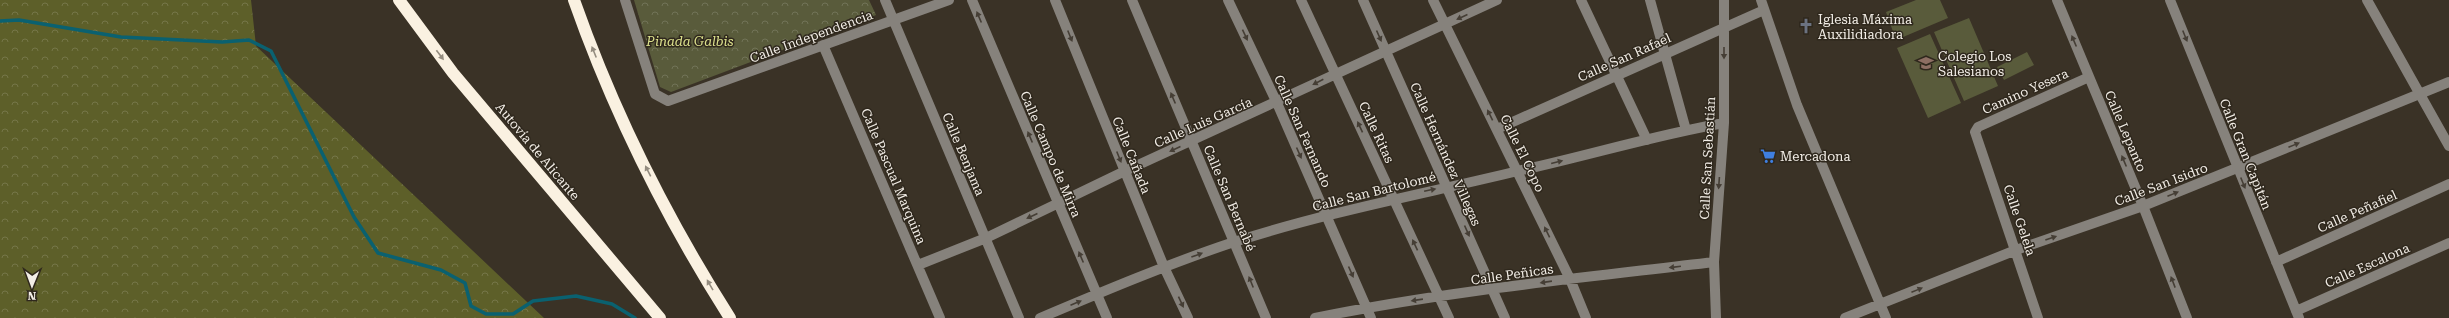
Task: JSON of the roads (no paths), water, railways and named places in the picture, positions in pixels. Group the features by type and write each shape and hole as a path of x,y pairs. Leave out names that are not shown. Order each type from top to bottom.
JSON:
{"highway":[{"name":"Autovía de Alicante","path":"399,0 453,73 660,318"},
{"path":"574,0 615,102 644,164 679,231 730,318"}],"street":[{"name":"Calle Independencia","path":"625,0 655,94 668,101 949,0"},
{"name":"Calle Benjama","path":"885,0 1019,318"},
{"name":"Calle Campo de Mirra","path":"972,0 1107,318"},
{"name":"Calle Cañada","path":"1055,0 1164,267 1188,318"},
{"name":"Calle San Bernabé","path":"1132,0 1266,318"},
{"name":"Calle San Fernando","path":"1228,0 1277,103 1371,318"},
{"name":"Calle Ritas","path":"1300,0 1336,73 1449,318"},
{"name":"Calle Hernández Villegas","path":"1363,0 1505,318"},
{"name":"Calle El Copo","path":"1433,0 1570,279 1586,318"},
{"name":"Calle Luis García","path":"918,265 986,238 1124,171 1277,103 1336,73 1386,53 1497,0"},
{"path":"1581,0 1647,140"},
{"path":"1650,0 1686,130"},
{"name":"Calle San Sebastián","path":"1716,318 1714,262 1724,123 1724,0"},
{"path":"1761,0 1796,105 1886,318"},
{"name":"Calle Lepanto","path":"2057,0 2143,206 2187,318"},
{"name":"Calle Gran Capitán","path":"2170,0 2298,315"},
{"path":"2367,0 2449,146"},
{"name":"Calle San Rafael","path":"1496,129 1764,10"},
{"name":"Calle Pascual Marquina","path":"823,45 940,318"},
{"name":"Camino Yesera","path":"1975,132 1978,127 2089,76"},
{"name":"Calle San Isidro","path":"1845,318 1881,305 2016,250 2143,206 2449,82"},
{"name":"Calle San Bartolomé","path":"1040,318 1164,267 1234,242 1393,198 1518,172 1686,130 1724,123"},
{"name":"Calle Gelela","path":"1975,132 2038,318"},
{"name":"Calle Peñafiel","path":"2276,262 2449,184"},
{"name":"Calle Escalona","path":"2298,315 2449,242"},
{"name":"Calle Peñicas","path":"1315,318 1367,308 1440,297 1570,279 1714,262"}],"waterway":[{"path":"0,21 19,20 121,37 222,42 249,40 271,51 354,217 378,253 441,270 465,283 471,306 486,314 513,314 533,301 576,296 612,304 635,318"}],"place":[{"name":"Iglesia Máxima Auxilidiadora","path":"1806,26"},
{"name":"Colegio Los Salesianos","path":"1926,63"},
{"name":"Mercadona","path":"1768,156"}],"park label":[{"name":"Pinada Galbis","path":"690,41"}]}
